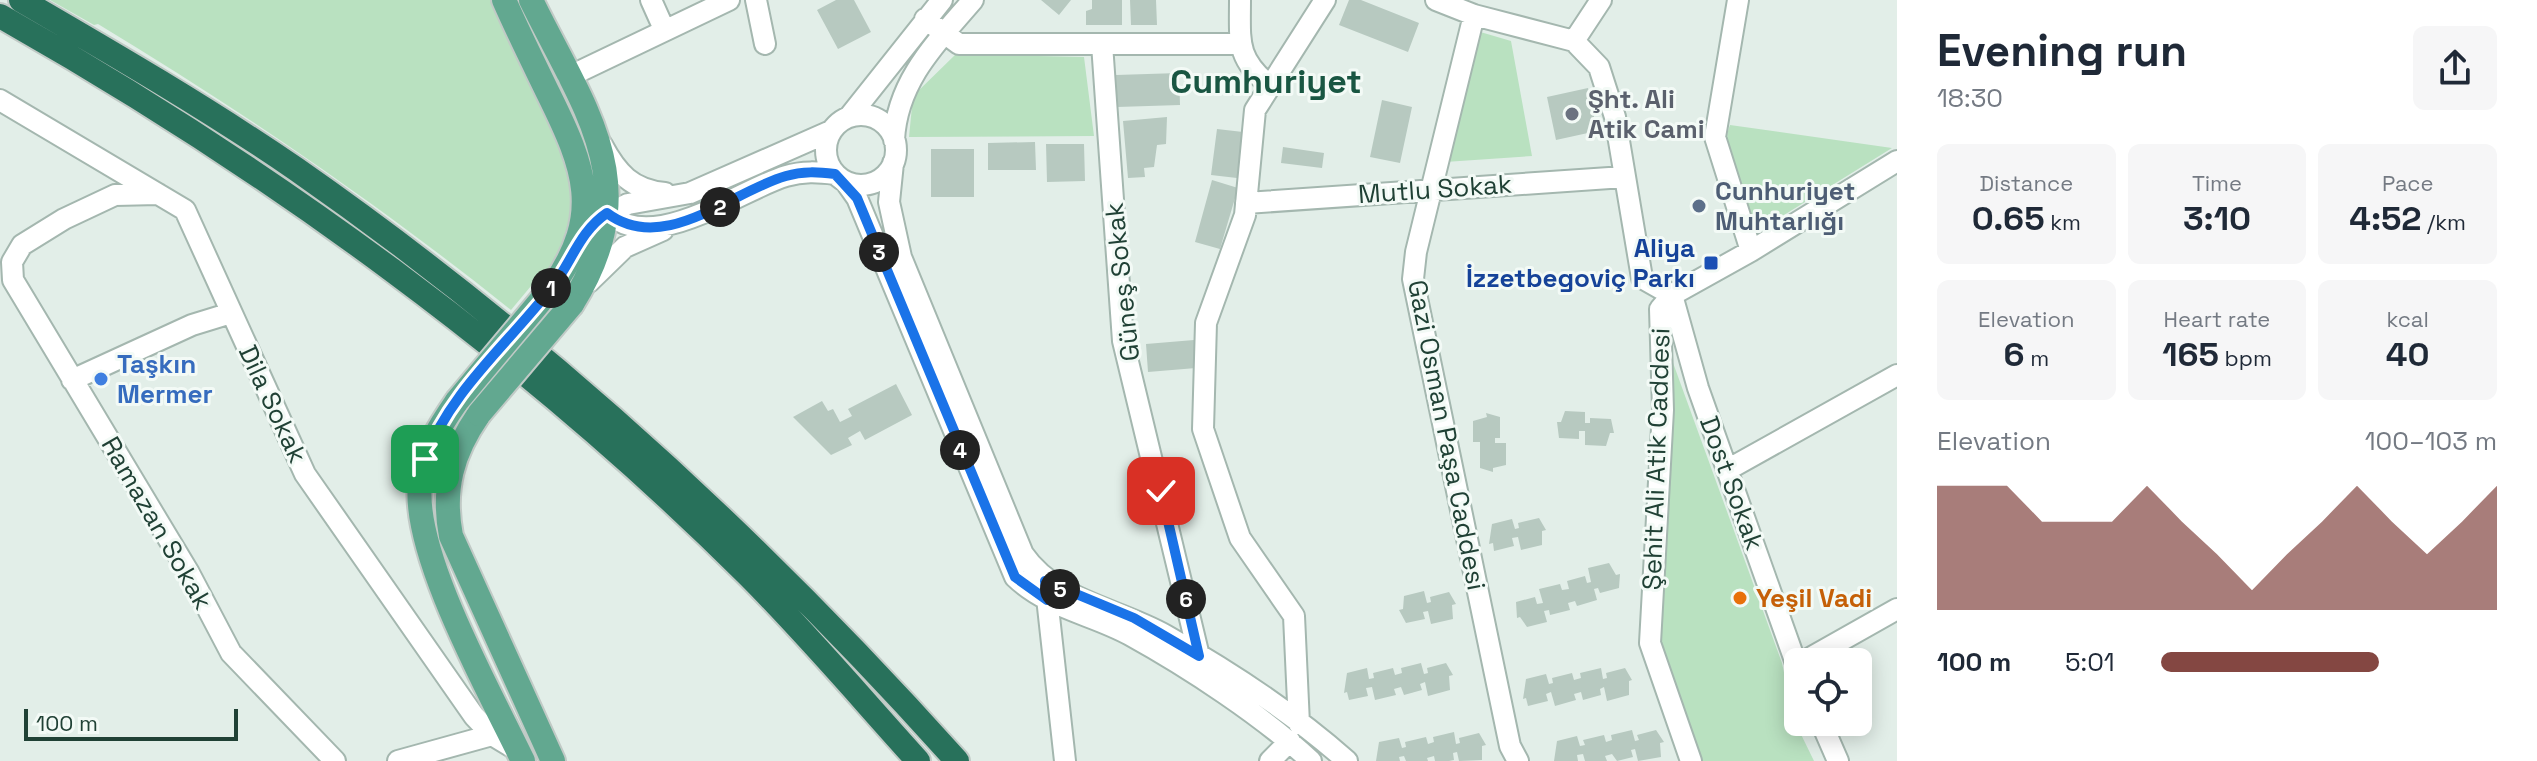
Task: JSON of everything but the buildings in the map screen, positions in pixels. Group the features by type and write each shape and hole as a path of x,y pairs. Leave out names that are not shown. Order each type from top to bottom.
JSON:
{"highway":[{"path":"21,0 296,169 465,294 583,391 758,550 957,761"},
{"path":"0,16 211,144 383,265 464,327 670,500 735,562 835,663 918,761"}],"main road":[{"path":"504,0 560,115 583,173 584,210 576,248 553,286 457,401 432,441 420,483 421,525 439,581 520,756"},
{"path":"531,0 591,125 606,167 607,213 596,260 572,304 479,414 459,445 449,475 447,514 451,536 553,761"}],"street":[{"path":"651,0 664,29"},
{"path":"568,77 729,0"},
{"path":"756,0 765,44"},
{"path":"576,248 589,227 607,213 628,204 679,196 831,131 849,117 942,0"},
{"path":"973,0 909,78 895,116 889,202 901,257 1023,554 1046,590 1065,761"},
{"path":"1240,0 1240,44 1248,68 1270,86"},
{"path":"1270,761 1295,733 1294,616 1240,538 1203,429 1206,323 1245,215 1255,110 1325,0"},
{"path":"1436,0 1474,15 1574,41 1601,0"},
{"path":"1738,0 1715,137 1751,251"},
{"name":"Gazi Osman Paşa Caddesi","path":"1474,15 1416,252 1415,304 1510,746 1518,761"},
{"path":"925,19 959,44 1240,44"},
{"name":"Şehit Ali Atik Caddesi","path":"1574,41 1599,67 1615,117 1642,278 1672,295 1660,309 1663,410 1650,643 1691,761"},
{"name":"Güneş Sokak","path":"1102,44 1123,341 1199,656"},
{"name":"Dila Sokak","path":"0,100 185,210 305,474 474,716 492,735 520,756"},
{"path":"560,115 589,161 599,201 607,213 625,223 641,226 690,219"},
{"path":"849,117 871,117 881,122 894,140"},
{"path":"591,125 611,161 630,182 641,188 669,193 704,186"},
{"path":"831,131 826,153 840,178 857,198 1009,568 1023,585 1134,618 1199,656 1295,733 1311,761"},
{"path":"1672,295 1751,251 1897,161"},
{"path":"572,304 604,265 625,247 784,177 801,172 867,184 887,173 893,163"},
{"name":"Mutlu Sokak","path":"1246,203 1624,177"},
{"name":"Ramazan Sokak","path":"158,194 115,195 64,219 22,245 12,262 13,280 189,573 231,653 335,761"},
{"name":"Dost Sokak","path":"1672,295 1698,388 1793,648"},
{"path":"72,380 192,325 231,313"},
{"path":"1727,470 1897,375"},
{"path":"1046,590 1347,761"},
{"path":"1829,648 1897,609"},
{"path":"398,761 492,735"},
{"path":"1827,736 1838,761"}],"green space":[{"path":"50,0 490,0 545,106 567,165 571,192 570,216 562,242 541,283 536,280 511,310 361,196 257,125 98,24 94,25"},
{"path":"1477,31 1511,41 1532,156 1445,162"},
{"path":"956,54 1084,57 1094,136 909,137 913,96"},
{"path":"1730,125 1892,148 1768,225 1753,221 1733,173 1727,148"},
{"path":"1672,360 1782,663 1784,736 1802,736 1814,761 1701,761 1657,644"}],"place":[{"name":"Şht. Ali Atik Cami","path":"1572,114"},
{"name":"Cunhuriyet Muhtarlığı","path":"1699,206"},
{"name":"Aliya İzzetbegoviç Parkı","path":"1711,263"},
{"name":"Taşkın Mermer","path":"101,379"},
{"name":"Yeşil Vadi","path":"1740,598"}],"district":[{"name":"Cumhuriyet","path":"1266,81"}],"route":[{"path":"425,459 441,423 553,286 582,236 597,220 607,213 632,225 676,223 702,215 784,177 801,172 818,172 835,174 845,181 857,198 1015,577 1047,600 1045,581 1134,618 1199,656 1161,491"}]}
